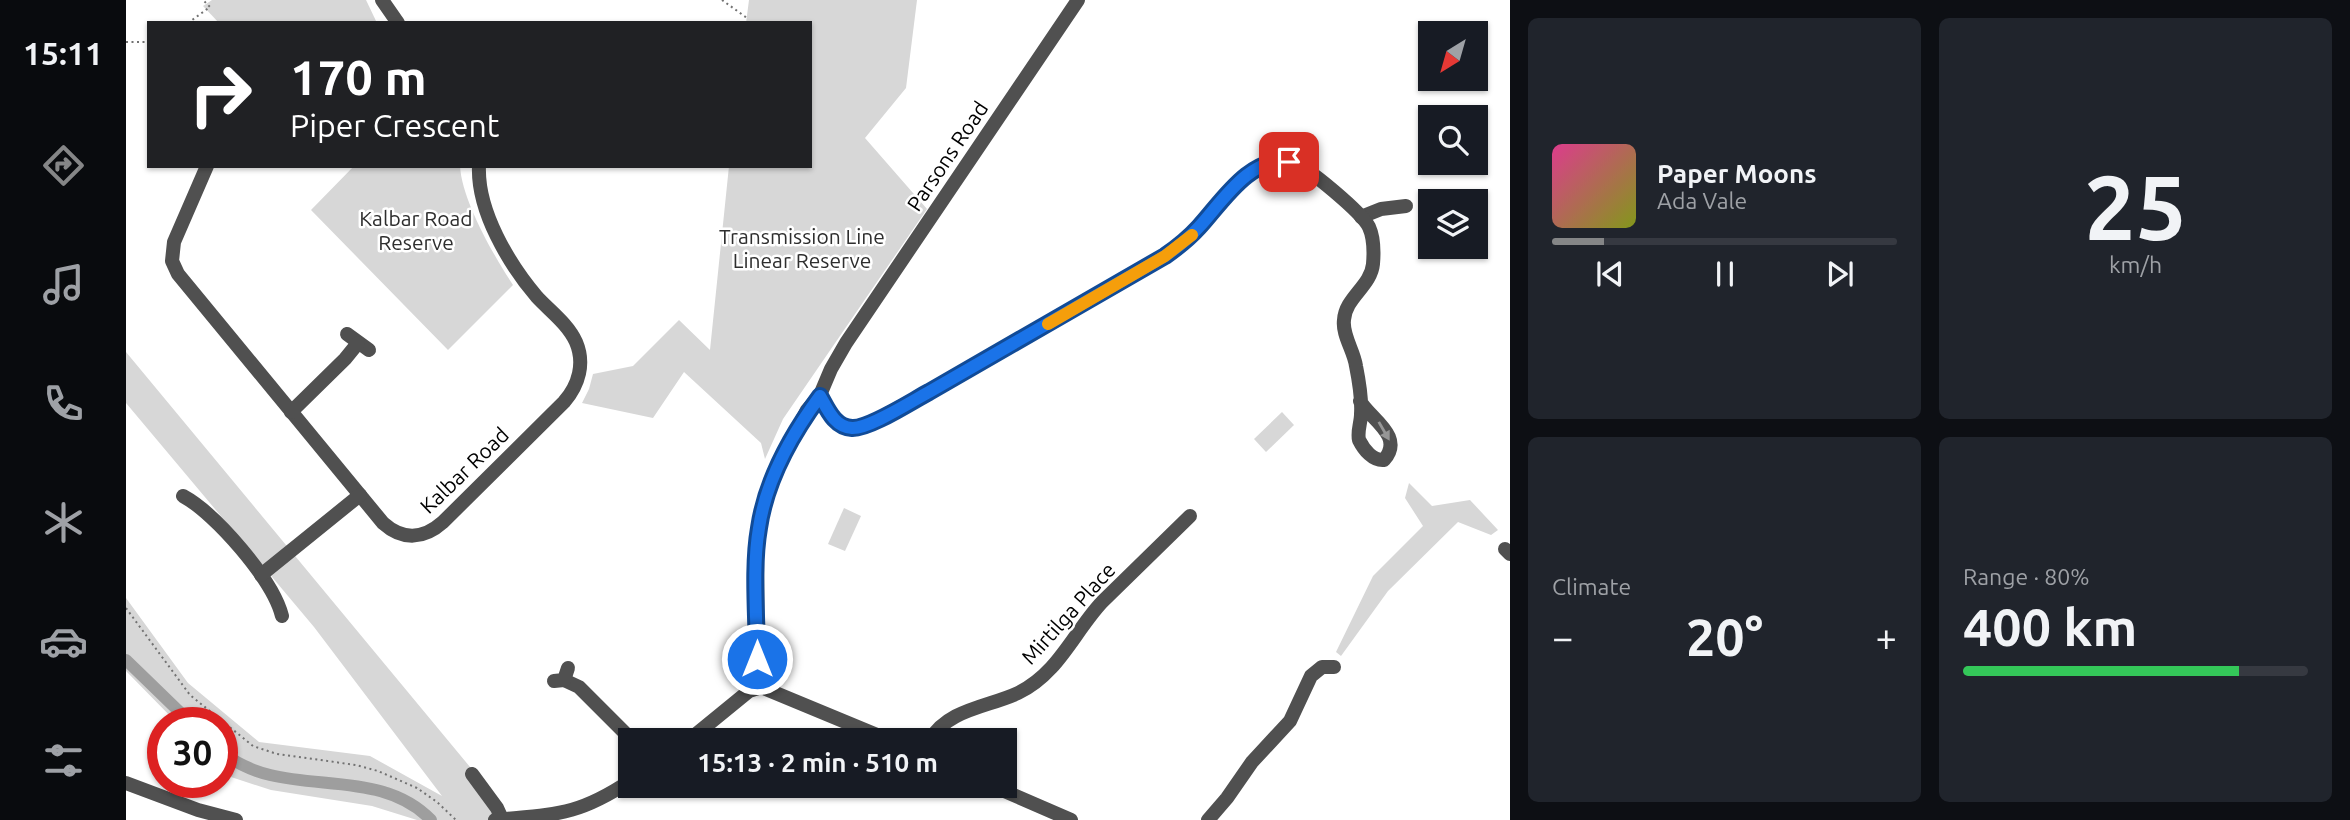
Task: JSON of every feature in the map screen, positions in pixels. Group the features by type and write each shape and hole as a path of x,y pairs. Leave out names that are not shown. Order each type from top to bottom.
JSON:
{"street":[{"path":"382,0 397,21"},
{"name":"Parsons Road","path":"758,688 759,528 769,488 780,463 807,410 820,396 846,343 1078,0"},
{"path":"820,396 834,418 848,428 859,427 887,415 1172,251 1193,233 1247,175 1269,163 1283,161 1301,166 1361,217 1369,227 1373,240 1372,269 1348,308 1344,320 1356,361 1360,401"},
{"name":"Kalbar Road","path":"206,168 174,242 174,268 383,523 395,532 410,536 430,532 558,410 577,382 580,368 576,342 567,328 528,286 505,251 483,202 479,186 479,168"},
{"path":"1361,217 1381,209 1406,206"},
{"path":"291,412 345,359 358,342"},
{"path":"261,575 360,495"},
{"path":"183,496 212,516 261,575 272,591 282,616"},
{"name":"Mirtilga Place","path":"938,728 950,719 1013,695 1034,683 1069,648 1102,602 1190,516"},
{"path":"1303,662 1311,676"},
{"path":"1208,820 1246,769 1290,721 1311,676 1322,667 1334,667"},
{"path":"562,677 579,687 620,728"},
{"path":"704,728 749,691 758,688 770,689 862,728"},
{"path":"472,774 502,819"},
{"path":"126,783 207,814 236,820"},
{"path":"495,820 572,811 593,804 618,788"},
{"path":"1017,796 1071,820"}],"path":[{"path":"191,21 210,8 203,0"},
{"path":"722,0 747,18"},
{"path":"126,43 147,42"},
{"path":"126,608 190,695 253,746 277,754 356,765 378,771 417,788 456,820"}],"green space":[{"path":"212,0 366,0 376,21 217,21 203,6"},
{"name":"Transmission Line Linear Reserve","path":"749,0 917,0 906,88 865,138 927,209 783,419 765,459 761,443 684,372 653,418 582,403 593,374 633,366 679,320 710,350 729,168 812,168 812,21 746,21"},
{"name":"Kalbar Road Reserve","path":"352,168 460,168 466,195 473,211 488,244 513,285 448,350 311,210"},
{"path":"126,352 504,808 507,820 417,820 372,806 271,790 238,779 238,725 259,742 370,756 442,796 314,627 126,403"},
{"path":"1282,412 1294,425 1266,452 1254,439"},
{"path":"1409,483 1432,506 1470,500 1498,530 1491,535 1458,522 1388,591 1341,656 1336,652 1373,576 1423,526 1405,498"},
{"path":"844,508 861,516 845,551 828,544"},
{"path":"126,598 188,683 217,707 161,707 126,671"}],"waterway":[{"path":"126,660 174,707"},
{"path":"238,762 273,776 383,792 408,802 431,820"}],"slow traffic":[{"path":"1048,324 1165,256 1192,235"}],"route":[{"path":"757,659 757,549 761,519 769,488 780,463 807,410 820,396 837,422 854,428 864,426 979,364 1165,256 1187,239 1247,175 1269,163 1289,162"}]}
